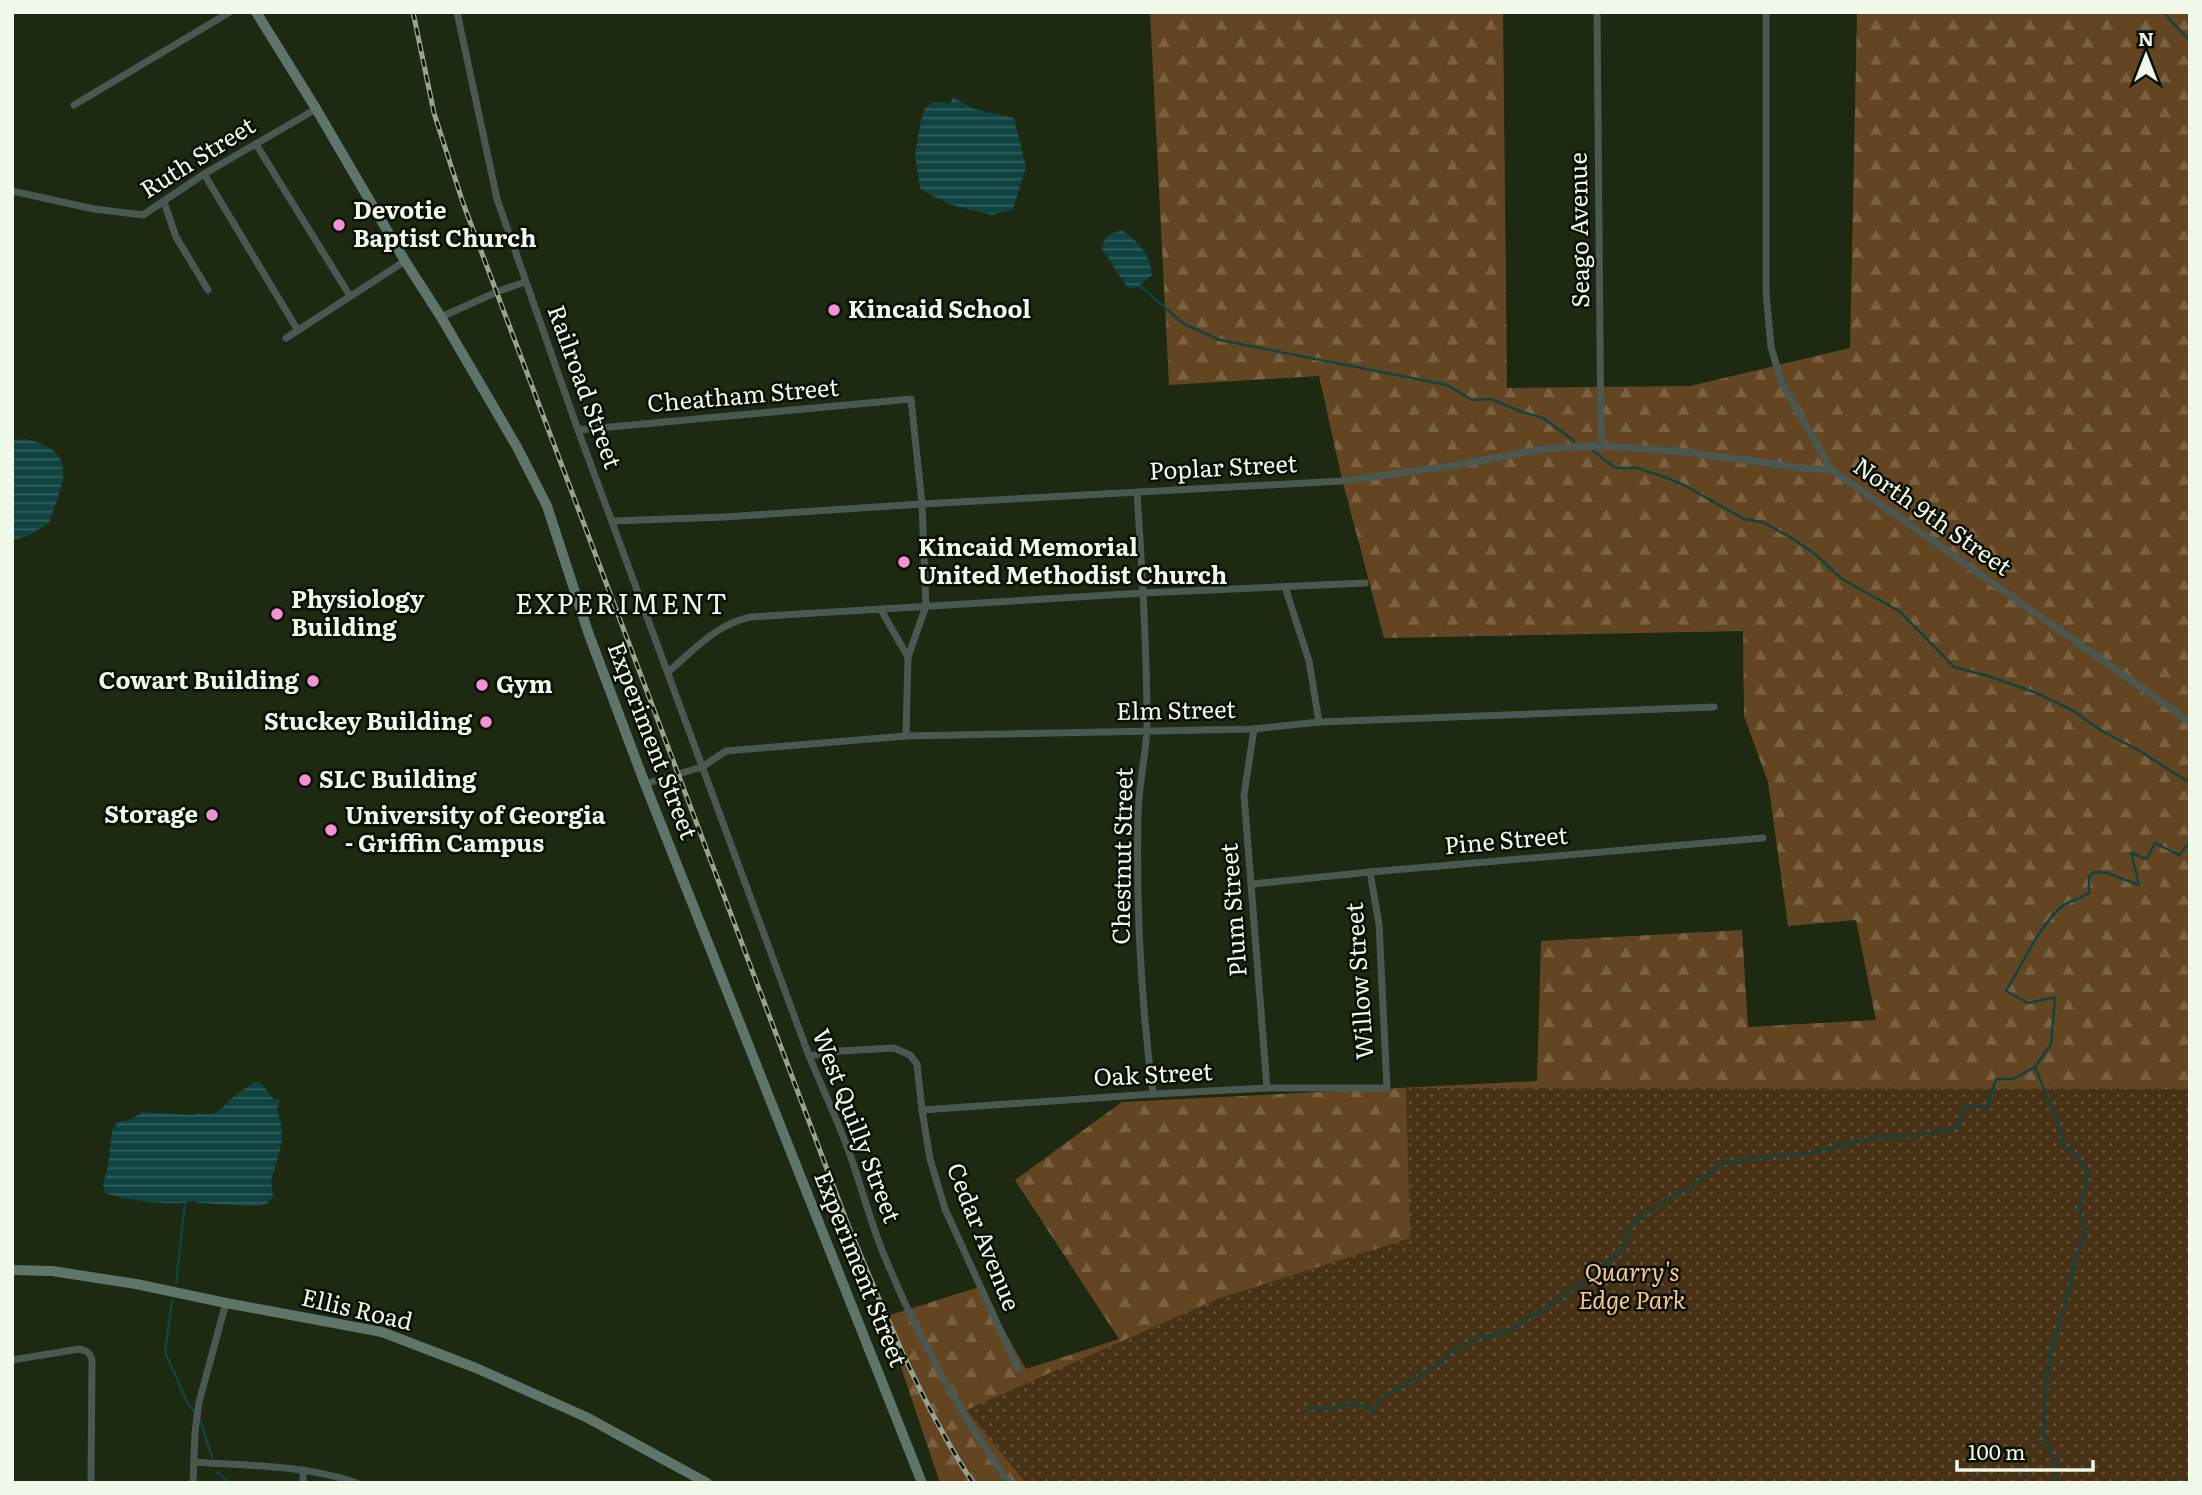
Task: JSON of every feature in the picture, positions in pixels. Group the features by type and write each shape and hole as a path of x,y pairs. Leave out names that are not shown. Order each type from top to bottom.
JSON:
{"main road":[{"name":"Experiment Street","path":"256,12 517,447 547,506 588,632 645,784 922,1483"},
{"name":"Ellis Road","path":"12,1270 52,1271 136,1284 382,1332 476,1368 586,1417 691,1479 708,1483"}],"street":[{"path":"74,105 230,12"},
{"name":"Railroad Street","path":"457,12 496,199 578,430 703,766"},
{"name":"Seago Avenue","path":"1597,12 1601,446"},
{"name":"North 9th Street","path":"1766,12 1766,293 1771,347 1782,384 1832,470 2190,722"},
{"name":"Ruth Street","path":"12,191 93,209 143,215 204,174 316,109"},
{"path":"256,144 350,296"},
{"path":"204,174 297,329"},
{"path":"164,202 176,237 208,290"},
{"path":"286,338 405,261"},
{"path":"440,317 525,282"},
{"name":"Cheatham Street","path":"578,430 911,399 922,504"},
{"name":"Poplar Street","path":"613,521 1342,481 1458,465 1538,450 1601,446 1686,452 1832,470"},
{"name":"Chestnut Street","path":"1138,492 1147,730 1138,813 1138,931 1145,1035 1153,1094"},
{"path":"906,736 908,657 926,606 922,504"},
{"path":"668,672 717,630 733,621 751,617 1143,593 1365,583"},
{"path":"1285,587 1309,661 1319,722"},
{"path":"881,610 908,657"},
{"name":"Elm Street","path":"645,784 703,766 726,751 906,736 1254,729 1319,722 1714,707"},
{"name":"Plum Street","path":"1254,729 1244,795 1267,1088"},
{"name":"West Quilly Street","path":"703,766 808,1056 847,1148 882,1249 949,1390 1009,1483"},
{"name":"Pine Street","path":"1252,884 1763,838"},
{"name":"Willow Street","path":"1370,872 1379,923 1387,1088"},
{"name":"Cedar Avenue","path":"808,1056 894,1048 910,1055 917,1064 930,1159 945,1209 1018,1369"},
{"name":"Oak Street","path":"922,1110 1267,1088 1387,1088"},
{"path":"193,1483 199,1402 226,1303"},
{"path":"12,1360 79,1349 90,1355 93,1406 91,1483"},
{"path":"194,1462 303,1470 357,1483"},
{"path":"303,1470 303,1483"}],"green space":[{"path":"1150,12 1503,12 1507,388 1690,386 1850,348 1857,12 2190,12 2190,1483 940,1483 884,1317 979,1287 1026,1369 1119,1339 1015,1180 1122,1102 1537,1081 1541,941 1742,930 1748,1027 1876,1020 1856,920 1788,926 1768,782 1744,716 1743,631 1384,638 1342,479 1319,376 1169,385"},
{"name":"Quarry's Edge Park","path":"1406,1088 2190,1089 2190,1483 1026,1483 966,1410 1217,1299 1410,1238"}],"water":[{"path":"952,97 974,109 1014,118 1026,167 1013,209 992,215 948,204 920,189 915,155 925,108 933,102 951,103"},
{"path":"1123,231 1143,250 1151,268 1152,275 1135,289 1125,284 1102,249 1109,235"},
{"path":"26,439 55,452 61,461 62,482 49,523 28,536 12,540 12,440"},
{"path":"254,1082 260,1082 274,1100 280,1099 277,1109 282,1142 271,1181 273,1196 267,1204 255,1206 193,1201 162,1203 105,1193 103,1185 112,1131 118,1122 132,1119 142,1112 194,1115 215,1113"}],"waterway":[{"path":"2163,12 2190,41"},
{"path":"1140,286 1184,324 1220,340 1447,385 1472,400 1491,399 1543,418 1574,441"},
{"path":"1592,450 1615,468 1636,468 1682,484 1744,519 1762,522 1790,537 1815,554 1842,579 1899,611 1954,667 2034,692 2074,711 2100,730 2190,783"},
{"path":"2035,1067 2051,1044 2055,997 2028,1003 2006,991 2044,927 2063,906 2089,893 2089,877 2094,872 2107,873 2139,885 2131,853 2147,859 2155,843 2179,855 2190,842"},
{"path":"2035,1067 2063,1136 2062,1144 2079,1157 2088,1177 2079,1207 2085,1236 2077,1252 2066,1302 2049,1356 2043,1434 2054,1459 2056,1475 2053,1483"},
{"path":"1309,1408 1330,1409 1356,1403 1371,1410 1382,1398 1438,1365 1451,1352 1477,1338 1505,1332 1559,1300 1620,1252 1634,1223 1668,1198 1690,1188 1718,1165 1810,1153 1873,1137 1913,1136 1957,1128 1964,1106 1987,1106 1996,1079 2013,1079 2035,1067"},
{"path":"176,1283 185,1204"},
{"path":"172,1300 165,1352 187,1402 196,1414"},
{"path":"200,1420 212,1457"},
{"path":"217,1472 229,1483"}],"railway":[{"path":"413,12 434,113 463,203 848,1225 920,1389 973,1483"}],"place":[{"name":"Devotie Baptist Church","path":"339,225"},
{"name":"Kincaid School","path":"834,310"},
{"name":"Kincaid Memorial United Methodist Church","path":"904,562"},
{"name":"Physiology Building","path":"277,614"},
{"name":"Cowart Building","path":"313,681"},
{"name":"Gym","path":"482,685"},
{"name":"Stuckey Building","path":"486,722"},
{"name":"SLC Building","path":"305,780"},
{"name":"Storage","path":"212,815"},
{"name":"University of Georgia - Griffin Campus","path":"331,830"}],"district":[{"name":"EXPERIMENT","path":"622,604"}]}
